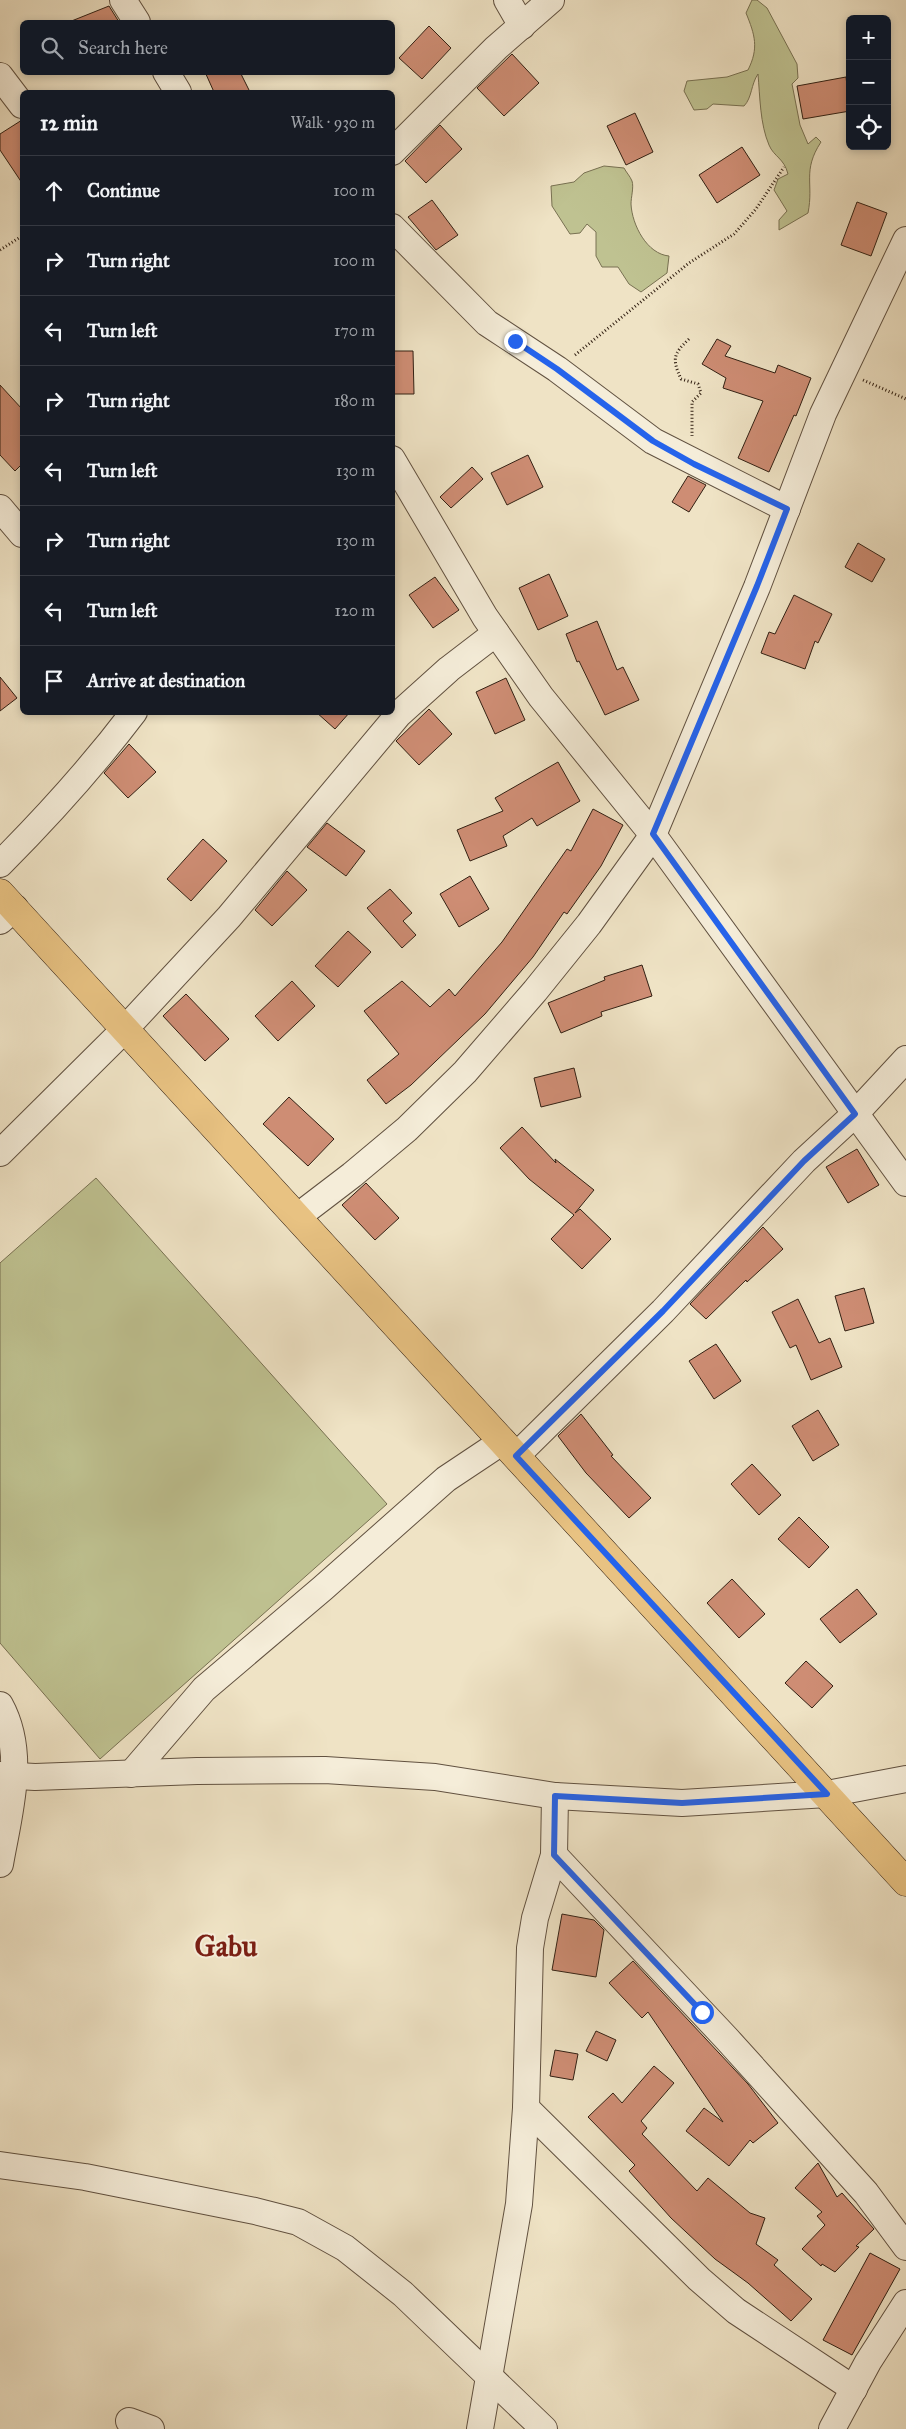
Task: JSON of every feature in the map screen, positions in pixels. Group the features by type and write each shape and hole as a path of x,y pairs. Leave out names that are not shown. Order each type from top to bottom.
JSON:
{"main road":[{"path":"5,907 125,1029 906,1882"}],"street":[{"path":"123,0 135,20"},
{"path":"507,0 522,26"},
{"path":"395,149 496,48 551,0"},
{"path":"168,75 177,90"},
{"path":"0,76 20,102"},
{"path":"395,230 487,323 557,369 653,441 694,464 787,509"},
{"path":"297,1217 352,1175 407,1129 464,1072 534,991 588,924 653,834 757,586 823,414 906,240"},
{"path":"395,464 496,633 541,697 653,834 906,1183"},
{"path":"0,1153 125,1029 229,917 399,714 448,669 496,633"},
{"path":"0,864 49,814 110,745 132,715"},
{"path":"131,1774 204,1689 323,1588 446,1479 510,1448 663,1311 804,1161 855,1114 906,1059"},
{"path":"0,1705 6,1716 12,1736 0,1864"},
{"path":"8,1776 324,1770 435,1777 555,1796 682,1803 827,1794 906,1779"},
{"path":"480,2429 518,2204 526,2108 530,1948 534,1918 554,1855 555,1796"},
{"path":"554,1855 727,2039 860,2186 906,2247"},
{"path":"526,2108 706,2286 736,2311 854,2389"},
{"path":"0,2166 85,2176 255,2211 298,2222 352,2254 402,2294 544,2429"},
{"path":"832,2429 906,2303"}],"path":[{"path":"557,369 616,324 689,263 734,234 756,209 784,167"},
{"path":"0,250 20,237"},
{"path":"688,339 677,351 675,364 681,379 698,384 701,393 692,402 694,464"},
{"path":"844,372 906,399"}],"green space":[{"path":"752,0 757,0 767,8 797,64 798,78 792,84 800,125 808,144 816,137 821,142 815,152 810,169 810,203 808,213 779,230 779,220 787,211 774,190 778,179 788,174 784,164 771,149 766,137 761,110 758,74 749,99 744,106 713,104 707,109 694,110 684,91 687,81 727,77 748,70 755,48 752,28 746,13"},
{"path":"604,166 624,168 632,181 632,212 642,237 654,250 669,256 667,273 641,292 629,284 618,267 602,267 596,256 596,232 587,224 580,233 570,234 552,206 551,186 574,182 584,173"},
{"path":"96,1178 387,1504 100,1759 0,1643 0,1263"}],"building":[{"path":"109,6 118,20 74,20"},
{"path":"429,26 451,48 422,79 399,58"},
{"path":"512,54 539,83 504,116 477,88"},
{"path":"206,75 242,75 249,90 213,90"},
{"path":"846,77 846,112 803,119 797,86"},
{"path":"635,113 653,152 626,165 607,126"},
{"path":"20,121 20,180 0,150 0,134"},
{"path":"440,125 462,149 426,183 405,161"},
{"path":"742,147 760,175 717,203 699,175"},
{"path":"432,200 458,235 436,250 408,217"},
{"path":"857,202 887,213 871,256 841,245"},
{"path":"717,339 731,346 725,356 775,373 778,365 811,378 796,416 794,415 769,472 738,458 763,401 723,388 726,378 702,364"},
{"path":"395,351 413,351 414,394 395,394"},
{"path":"0,385 20,407 20,466 15,471 0,455"},
{"path":"528,455 543,487 507,505 491,473"},
{"path":"472,467 483,479 451,508 440,497"},
{"path":"688,476 706,485 689,512 672,502"},
{"path":"858,543 885,559 872,582 845,567"},
{"path":"549,574 568,616 538,630 519,588"},
{"path":"435,577 459,610 433,628 409,595"},
{"path":"794,595 832,614 818,643 815,641 805,669 761,653 769,632 775,634"},
{"path":"597,621 617,670 623,667 639,700 605,715 579,661 577,662 566,634"},
{"path":"0,677 17,698 0,711"},
{"path":"506,678 525,720 495,734 476,692"},
{"path":"429,709 452,734 419,765 396,741"},
{"path":"319,715 347,715 335,729"},
{"path":"129,744 156,772 128,798 104,773"},
{"path":"558,762 580,801 537,826 532,818 503,836 507,846 470,861 457,830 503,811 495,798"},
{"path":"593,809 623,825 601,866 567,914 564,912 533,957 485,1014 411,1085 386,1104 367,1080 399,1054 364,1011 402,981 430,1007 449,989 455,996 502,942 567,849 571,851"},
{"path":"327,823 365,851 346,876 307,847"},
{"path":"203,839 227,861 191,901 167,879"},
{"path":"287,871 307,890 272,926 255,910"},
{"path":"470,876 489,909 459,927 440,894"},
{"path":"390,889 412,913 403,921 416,935 402,948 367,908"},
{"path":"348,931 371,952 338,987 315,966"},
{"path":"642,965 652,996 601,1012 602,1016 561,1033 548,1003 605,980 604,977"},
{"path":"292,981 315,1006 278,1041 255,1016"},
{"path":"186,994 229,1039 205,1061 163,1016"},
{"path":"574,1068 581,1097 541,1107 534,1078"},
{"path":"289,1097 334,1139 308,1166 263,1124"},
{"path":"522,1127 556,1163 555,1159 594,1190 575,1213 580,1209 611,1239 582,1269 551,1239 574,1215 529,1179 500,1148"},
{"path":"857,1149 879,1185 848,1203 826,1167"},
{"path":"366,1183 399,1218 375,1240 342,1205"},
{"path":"763,1227 783,1249 747,1282 746,1280 706,1319 690,1304"},
{"path":"864,1288 874,1323 845,1331 835,1296"},
{"path":"798,1299 819,1343 830,1338 842,1367 811,1380 796,1345 790,1348 772,1312"},
{"path":"716,1344 741,1381 714,1399 689,1361"},
{"path":"818,1410 839,1445 813,1461 792,1426"},
{"path":"581,1414 613,1455 611,1456 651,1498 629,1518 586,1473 558,1436"},
{"path":"752,1464 781,1495 759,1515 731,1484"},
{"path":"799,1517 829,1547 809,1568 778,1539"},
{"path":"732,1579 765,1614 739,1638 707,1603"},
{"path":"857,1589 877,1614 840,1643 820,1619"},
{"path":"806,1661 833,1686 812,1708 785,1683"},
{"path":"562,1914 594,1920 604,1930 596,1977 552,1970"},
{"path":"633,1961 748,2084 778,2123 753,2143 750,2140 729,2166 686,2131 704,2108 723,2122 648,2012 642,2018 609,1983"},
{"path":"596,2031 616,2040 607,2061 586,2051"},
{"path":"555,2050 578,2054 573,2080 550,2076"},
{"path":"654,2066 674,2083 641,2121 647,2128 642,2134 697,2191 708,2178 750,2213 765,2218 756,2244 778,2260 774,2265 812,2299 791,2321 748,2283 715,2259 671,2218 629,2171 635,2165 588,2117 613,2093 622,2103"},
{"path":"818,2163 837,2197 842,2193 874,2229 856,2246 859,2247 835,2272 822,2264 821,2266 802,2249 825,2225 817,2216 822,2212 795,2188"},
{"path":"870,2253 900,2269 852,2355 823,2340"}],"district":[{"name":"Gabu","path":"226,1946"}],"route":[{"path":"515,341 557,369 653,441 694,464 787,509 757,586 653,834 855,1114 804,1161 663,1311 516,1456 827,1794 682,1803 555,1796 554,1855 702,2012"}]}
